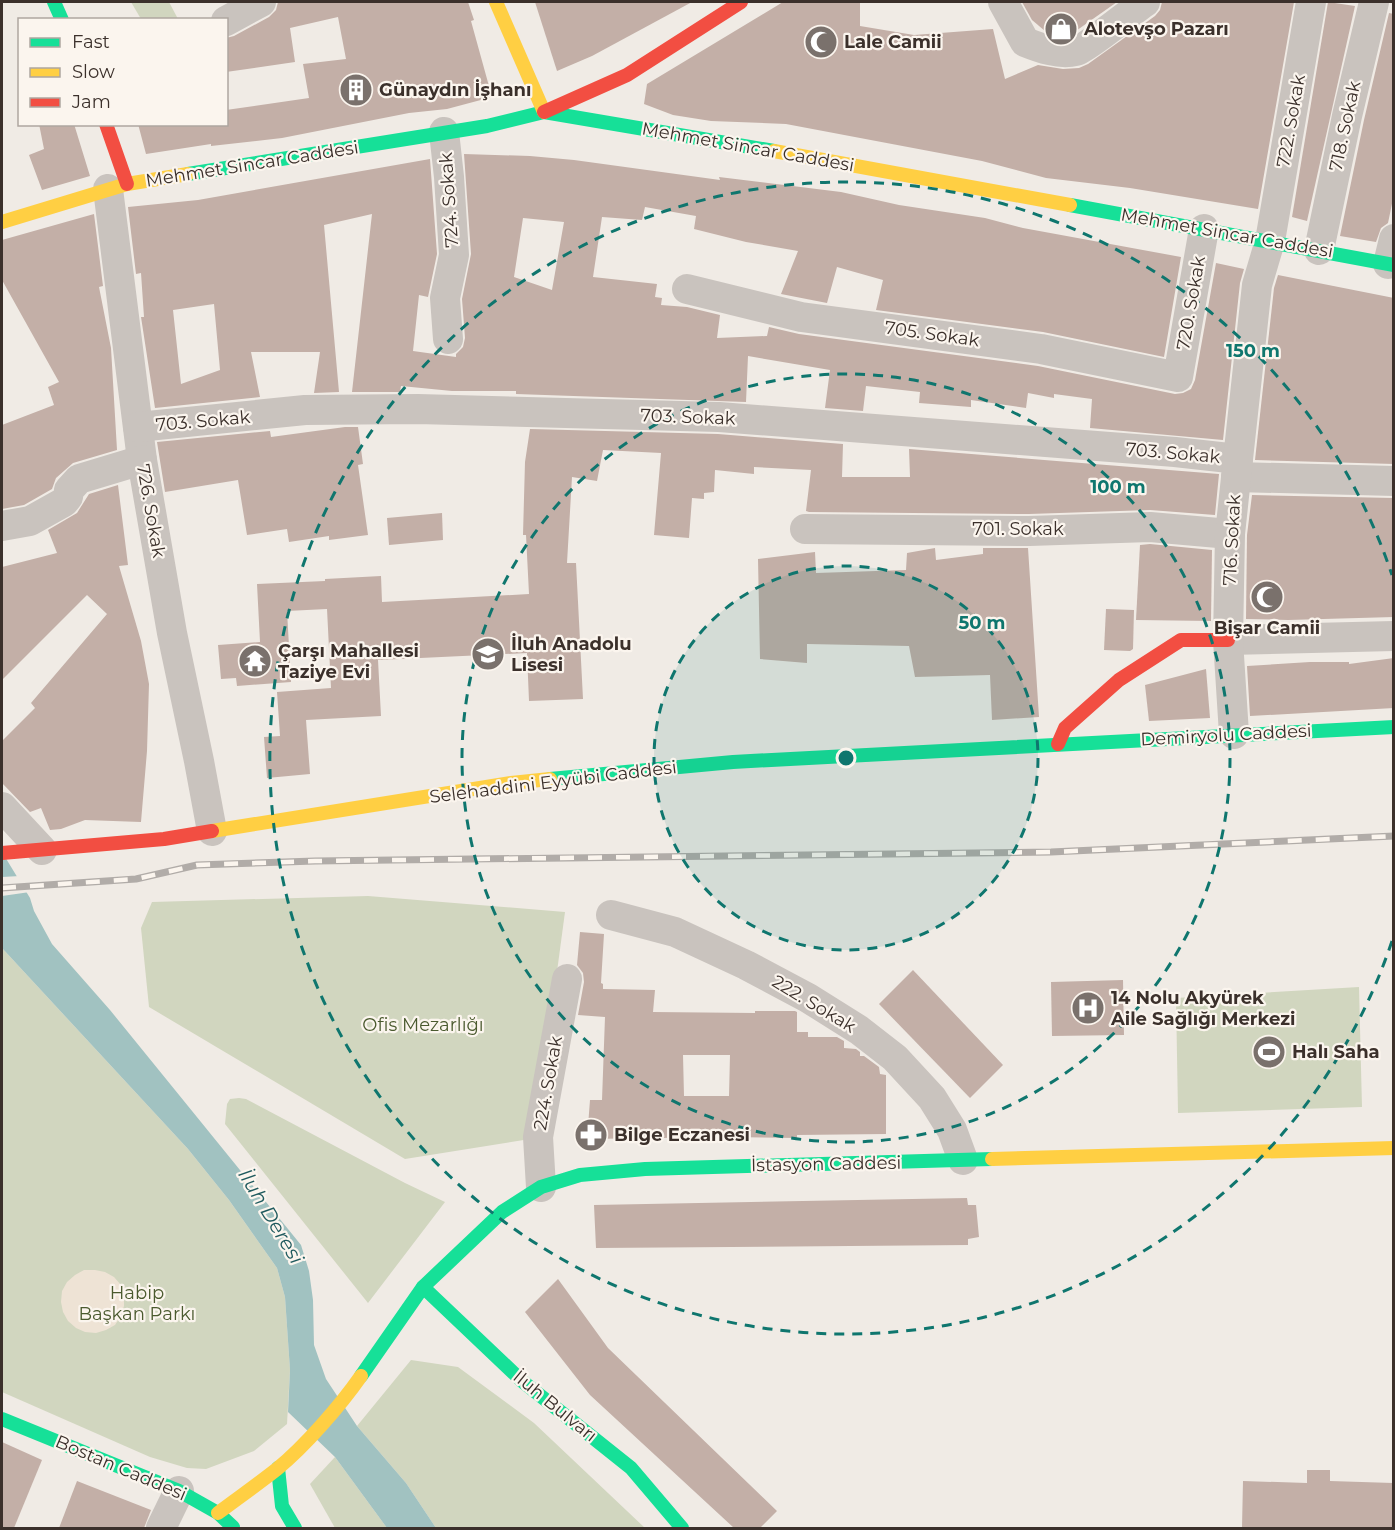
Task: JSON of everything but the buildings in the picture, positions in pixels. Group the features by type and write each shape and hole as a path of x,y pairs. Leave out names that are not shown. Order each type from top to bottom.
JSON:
{"street":[{"path":"54,2 61,18"},
{"path":"228,20 261,2"},
{"path":"496,2 544,112 627,75 741,2"},
{"path":"1004,2 1025,42 1044,49 1060,51 1077,51 1145,2"},
{"name":"722. Sokak","path":"1270,241 1311,2"},
{"path":"1373,2 1394,5"},
{"name":"718. Sokak","path":"1319,250 1373,2"},
{"name":"Mehmet Sincar Caddesi","path":"2,222 113,188 487,126 544,112 836,162 1319,250 1392,256"},
{"path":"106,126 113,188"},
{"name":"724. Sokak","path":"444,132 454,255 445,298 448,339"},
{"name":"726. Sokak","path":"113,188 142,459 172,633 200,760 212,831"},
{"name":"720. Sokak","path":"1178,376 1204,229"},
{"name":"716. Sokak","path":"1234,734 1228,640 1230,534 1257,285 1270,241"},
{"name":"705. Sokak","path":"687,289 801,317 1041,350 1178,376"},
{"name":"703. Sokak","path":"138,427 305,410 418,409 695,416 1175,452 1237,468 1394,481"},
{"path":"2,526 30,521 64,502 69,490 79,479 142,459"},
{"name":"701. Sokak","path":"805,529 1029,531 1149,527 1230,534"},
{"path":"1058,744 1065,728 1119,680 1182,640 1394,636"},
{"name":"Demiryolu Caddesi","path":"1058,744 1394,727"},
{"name":"Selehaddini Eyyübi Caddesi","path":"20,852 165,839 511,783 733,762 1058,744"},
{"path":"2,807 20,852"},
{"name":"222. Sokak","path":"611,915 675,932 716,951 808,998 858,1030 895,1058 932,1098 952,1130 963,1160"},
{"name":"224. Sokak","path":"542,1187 538,1137 567,979"},
{"name":"İstasyon Caddesi","path":"218,1513 278,1468 299,1448 351,1390 423,1287 502,1212 542,1187 580,1176 645,1168 1394,1148"},
{"name":"İluh Bulvarı","path":"423,1287 522,1381 631,1468 682,1528"},
{"name":"Bostan Caddesi","path":"2,1419 179,1491 218,1513 234,1528"},
{"path":"278,1468 282,1506 295,1528"},
{"path":"161,1528 179,1491"}],"green space":[{"path":"131,2 169,2 177,18 140,18"},
{"name":"Ofis Mezarlığı","path":"368,896 565,912 552,1009 530,1139 405,1159 149,1007 141,928 152,902"},
{"name":"Habip Başkan Parkı","path":"2,948 188,1149 229,1200 277,1268 285,1297 290,1370 287,1424 254,1451 206,1469 187,1468 150,1457 2,1392"},
{"name":"Halı Saha","path":"1359,987 1362,1107 1178,1113 1176,998"},
{"path":"230,1099 246,1099 445,1202 368,1303 225,1124 227,1104"},
{"path":"411,1360 458,1367 534,1423 645,1528 436,1528 406,1483 357,1426"},
{"path":"335,1457 387,1528 335,1528 310,1484"}],"shaded area":[{"path":"84,1270 105,1272 114,1277 121,1285 124,1296 121,1316 115,1325 96,1333 85,1332 68,1321 61,1302 62,1291 67,1282"}],"water":[{"name":"İluh Deresi","path":"2,852 30,898 34,911 52,944 110,1010 301,1245 309,1271 313,1300 314,1345 326,1379 357,1426 406,1483 436,1528 387,1528 335,1457 288,1412 290,1370 285,1297 277,1268 229,1200 188,1149 2,948"}],"pier":[{"path":"20,876 30,892 2,896 2,877"}],"railway":[{"path":"2,888 136,879 197,865 315,861 1051,852 1394,836"}],"traffic: fast":[{"path":"54,2 61,18"},
{"path":"188,174 487,126 544,112 774,151"},
{"path":"1070,205 1394,265"},
{"path":"550,779 733,762 1394,727"},
{"path":"361,1376 423,1287 502,1212 541,1187 580,1175 645,1169 992,1159"},
{"path":"423,1287 522,1381 631,1468 682,1528"},
{"path":"2,1419 179,1491 218,1513 233,1527"},
{"path":"278,1468 282,1506 295,1528"}],"traffic: slow":[{"path":"496,2 544,112"},
{"path":"774,151 1070,205"},
{"path":"2,222 127,184 188,174"},
{"path":"212,831 511,783 550,779"},
{"path":"992,1159 1394,1148"},
{"path":"218,1513 277,1469 299,1449 333,1413 361,1376"}],"traffic: jam":[{"path":"544,112 627,75 741,2"},
{"path":"107,126 127,184"},
{"path":"1058,744 1065,728 1119,680 1181,640 1228,640"},
{"path":"2,853 164,839 212,831"}],"place":[{"name":"Alotevşo Pazarı","path":"1061,29"},
{"name":"Lale Camii","path":"821,42"},
{"name":"Günaydın İşhanı","path":"356,90"},
{"name":"Bişar Camii","path":"1267,597"},
{"name":"İluh Anadolu Lisesi","path":"488,654"},
{"name":"Çarşı Mahallesi Taziye Evi","path":"255,661"},
{"name":"14 Nolu Akyürek Aile Sağlığı Merkezi","path":"1088,1008"},
{"name":"Halı Saha","path":"1269,1052"},
{"name":"Bilge Eczanesi","path":"591,1135"}]}
